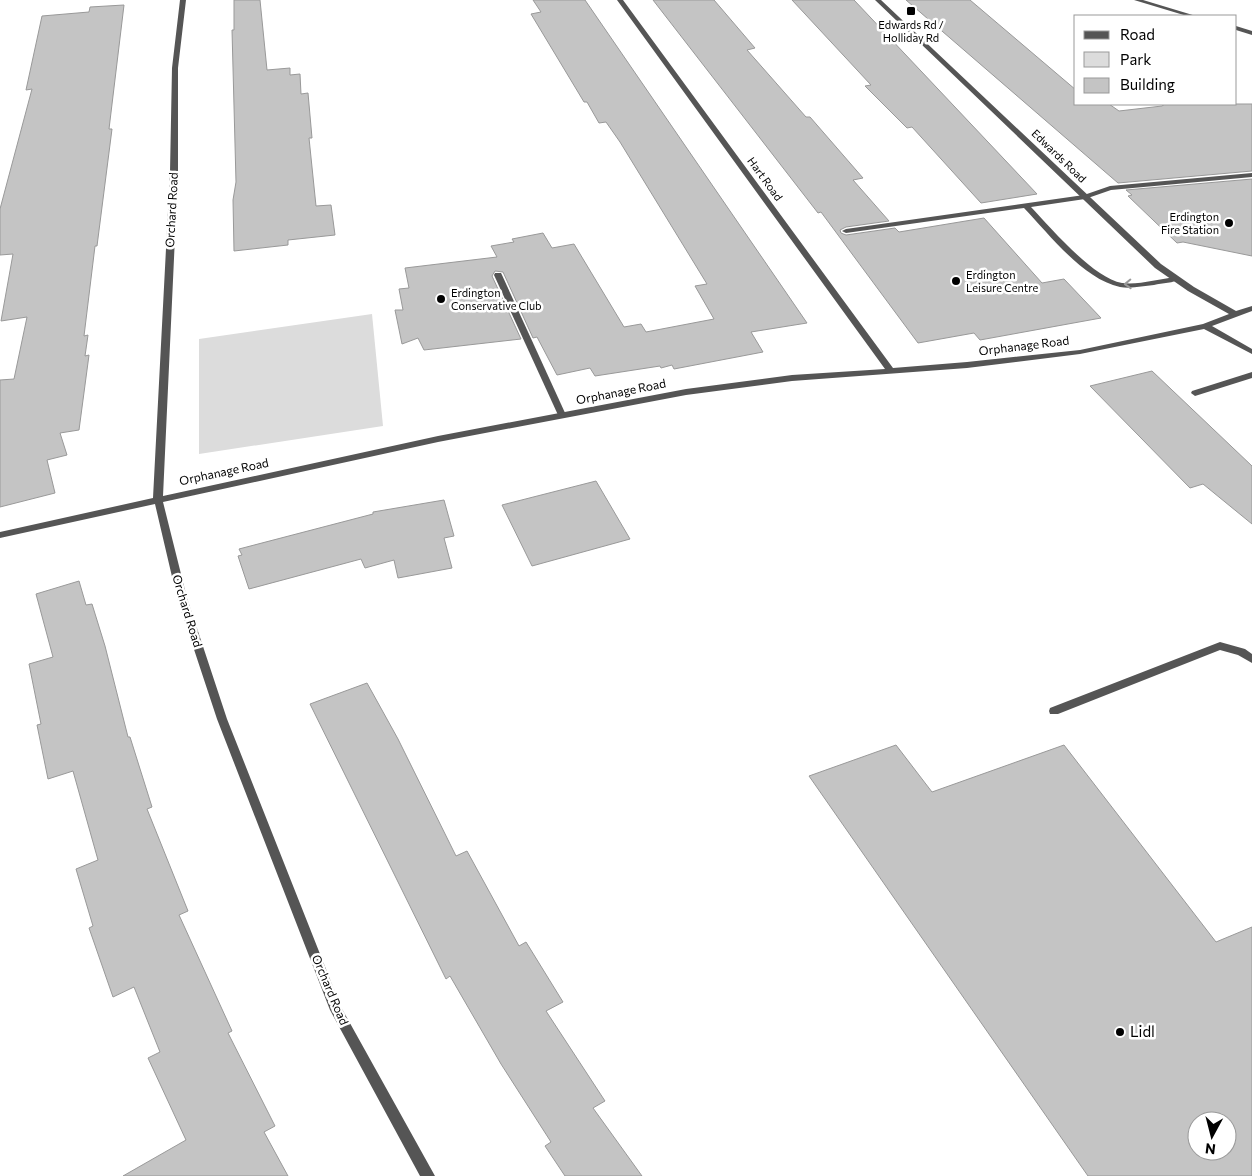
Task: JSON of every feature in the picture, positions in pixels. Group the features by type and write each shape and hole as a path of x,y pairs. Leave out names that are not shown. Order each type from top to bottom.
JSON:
{"street":[{"name":"Orchard Road","path":"183,0 175,68 174,172 158,500 182,598 222,719 336,1010 428,1176"},
{"name":"Hart Road","path":"620,0 891,371"},
{"name":"Edwards Road","path":"878,0 1158,266 1176,279 1235,314"},
{"path":"1137,0 1190,15"},
{"path":"1237,28 1252,33"},
{"path":"846,231 1085,197 1110,188 1252,175"},
{"path":"1025,205 1089,268 1103,279 1122,285 1176,279"},
{"path":"498,275 562,415"},
{"name":"Orphanage Road","path":"0,535 438,439 686,392 792,378 988,363 1080,352 1205,326 1252,308"},
{"path":"1205,326 1252,352"},
{"path":"1195,393 1252,375"},
{"path":"1054,710 1220,646 1241,652 1252,659"}],"green space":[{"path":"372,314 383,426 199,454 199,339"}],"building":[{"path":"234,0 260,0 267,70 290,68 290,75 300,74 301,94 308,93 312,138 309,138 316,206 331,205 335,235 288,240 288,245 234,251 233,200 236,182 232,30 234,30"},
{"path":"533,0 585,0 807,323 751,332 763,352 674,369 672,365 661,368 660,366 595,376 590,368 557,375 537,337 533,338 503,272 495,271 492,276 521,339 424,350 418,338 402,344 395,310 403,310 399,289 409,288 405,268 497,257 491,246 514,242 512,239 543,233 552,248 574,244 624,327 641,324 646,332 714,319 695,286 707,284 620,142 606,122 599,123 587,102 584,102 531,14 541,12"},
{"path":"653,0 714,0 755,48 747,50 806,117 810,117 863,178 853,180 889,221 846,227 840,230 841,233 846,235 895,228 899,232 984,218 1042,283 1064,279 1101,318 980,340 974,333 918,343 821,212 818,213"},
{"path":"792,0 854,0 1037,194 981,203 912,127 907,128 865,86 871,85"},
{"path":"906,0 970,0 1074,88 1074,105 1110,105 1119,111 1164,105 1252,104 1252,171 1118,183"},
{"path":"124,5 109,129 112,129 84,336 88,335 85,356 89,355 79,430 60,433 67,455 47,460 55,493 0,507 0,380 14,379 27,317 1,321 13,254 0,255 0,209 32,89 26,90 42,16 89,12 90,7"},
{"path":"1252,179 1252,256 1183,242 1177,243 1128,196 1132,195 1126,190"},
{"path":"1152,371 1252,466 1252,524 1203,484 1190,488 1090,386"},
{"path":"596,481 630,539 532,566 502,505"},
{"path":"444,500 454,536 444,538 452,568 398,578 394,560 365,568 361,559 249,589 238,556 242,555 239,549 373,514 373,512"},
{"path":"79,581 86,605 92,604 105,646 128,737 130,737 152,807 147,809 188,911 179,915 232,1031 228,1033 275,1126 264,1132 288,1176 123,1176 186,1140 148,1058 160,1052 134,987 113,997 89,928 93,926 76,869 98,860 73,771 48,779 37,725 41,724 29,664 53,657 36,594"},
{"path":"367,683 398,739 456,856 467,851 519,946 526,942 563,1002 546,1011 605,1101 593,1108 642,1176 565,1176 545,1146 551,1142 501,1064 450,976 446,979 310,704"},
{"name":"Lidl","path":"896,745 932,792 1064,745 1216,942 1252,927 1252,1176 1088,1176 809,776"}],"place":[{"name":"Edwards Rd / Holliday Rd","path":"911,11"},
{"name":"Erdington Fire Station","path":"1229,223"},
{"name":"Erdington Leisure Centre","path":"956,281"},
{"name":"Erdington Conservative Club","path":"441,299"},
{"name":"Lidl","path":"1120,1032"}]}
